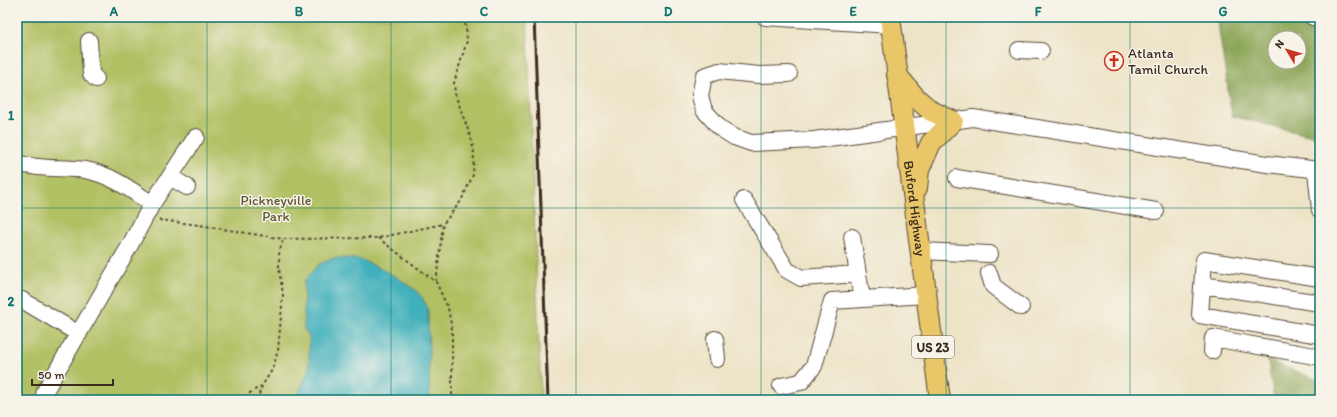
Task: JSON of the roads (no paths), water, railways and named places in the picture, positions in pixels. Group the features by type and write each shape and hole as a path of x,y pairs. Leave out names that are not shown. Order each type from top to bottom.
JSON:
{"main road":[{"name":"Buford Highway","path":"890,21 940,400"},
{"path":"897,75 916,98 931,111 953,121 931,143 919,170 914,204"}],"street":[{"path":"765,17 890,21"},
{"path":"1313,17 1320,18"},
{"path":"89,42 91,74 96,79"},
{"path":"1019,50 1041,51"},
{"path":"789,74 759,75 719,71 704,76 700,96 704,110 720,128 734,137 751,143 814,140 973,118 1318,170 1320,210"},
{"path":"43,400 45,391 129,247 152,204 196,137"},
{"path":"17,163 29,167 86,170 104,175 122,184 152,204"},
{"path":"170,177 187,188"},
{"path":"957,178 1156,210"},
{"path":"744,200 787,270 801,278 858,274"},
{"path":"852,237 862,299"},
{"path":"920,250 990,254"},
{"path":"1320,278 1204,260 1200,315 1320,335"},
{"path":"989,273 993,286 1021,306"},
{"path":"1203,285 1320,303"},
{"path":"781,386 801,382 814,366 832,301 926,295"},
{"path":"17,300 22,300 79,334"},
{"path":"1212,351 1213,338 1320,357"},
{"path":"715,340 717,359"}],"water":[{"path":"334,258 356,259 371,264 405,282 423,299 428,311 430,400 296,400 309,369 309,336 304,329 304,281 319,264"}],"railway":[{"path":"534,17 548,400"}],"place":[{"name":"Atlanta Tamil Church","path":"1114,61"}],"park label":[{"name":"Pickneyville Park","path":"276,208"}]}
